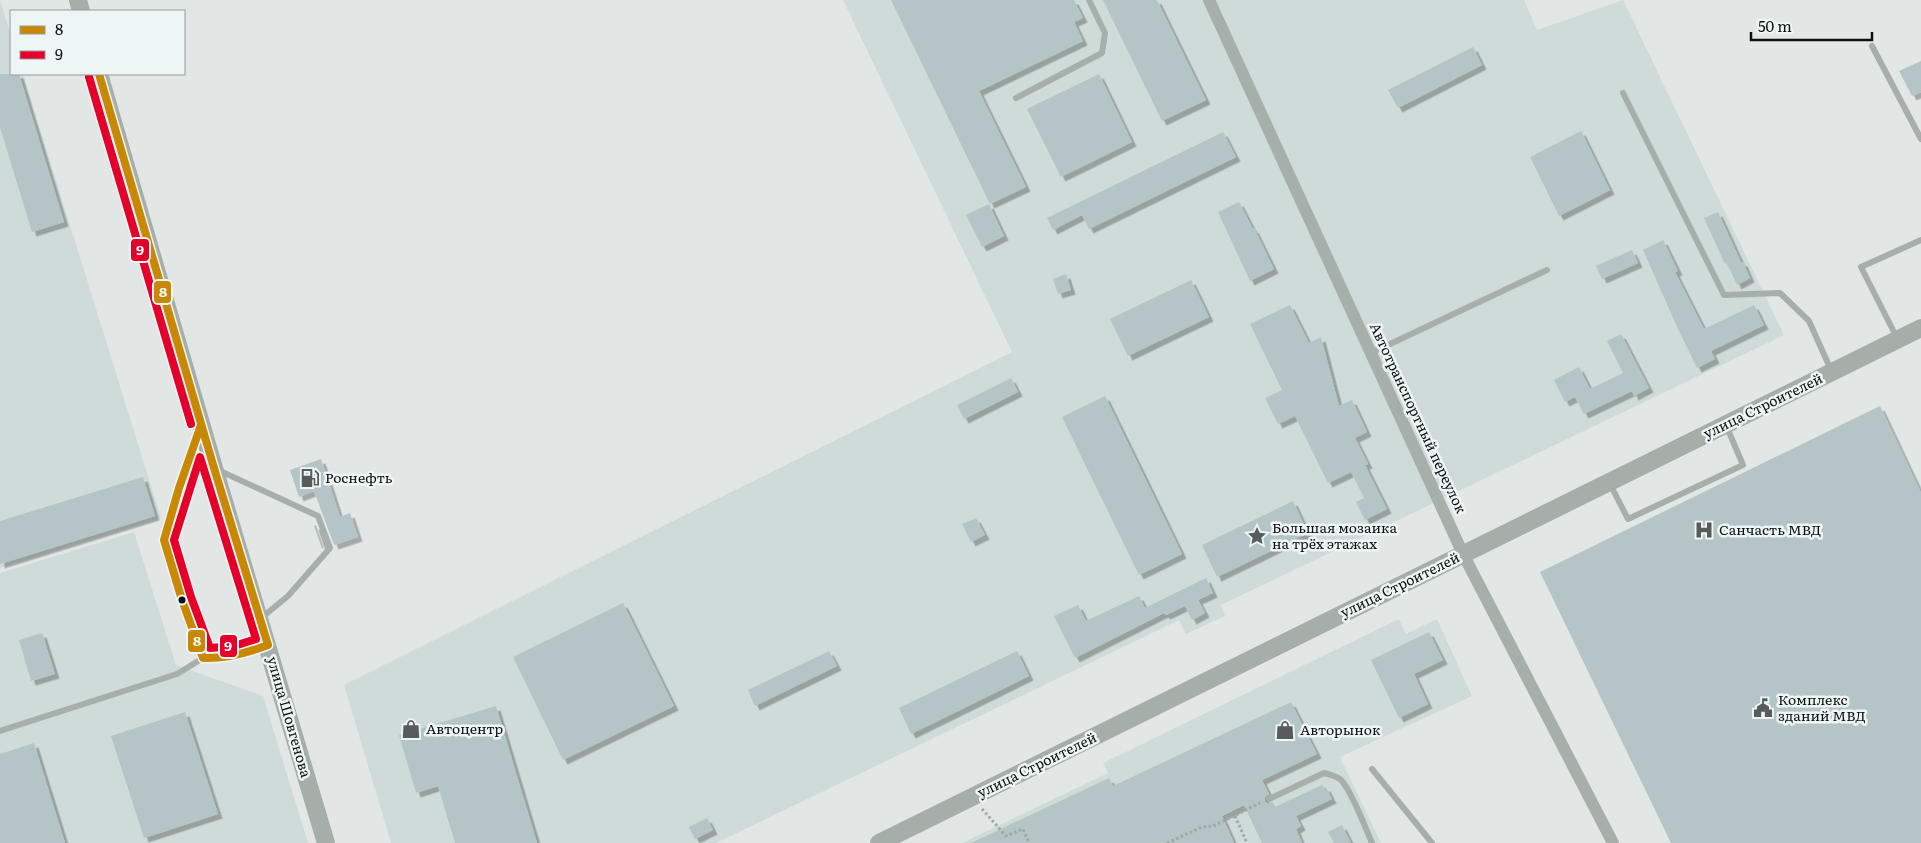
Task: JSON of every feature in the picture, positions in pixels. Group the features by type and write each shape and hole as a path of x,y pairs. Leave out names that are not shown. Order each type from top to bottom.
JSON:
{"street":[{"name":"Автотранспортный переулок","path":"1209,0 1463,554 1612,843"},
{"name":"улица Шовгенова","path":"99,75 201,425 326,843"},
{"name":"улица Строителей","path":"879,843 1921,328"}],"lane":[{"path":"1016,98 1102,53 1105,33 1089,0"},
{"path":"1872,46 1921,139"},
{"path":"1623,93 1724,295 1780,293 1809,321 1832,372"},
{"path":"1898,340 1862,267 1921,240"},
{"path":"1371,353 1547,270"},
{"path":"1609,482 1628,519 1743,465 1726,424"},
{"path":"201,425 179,488 164,540 182,600 203,658"},
{"path":"214,468 318,516 330,548 288,596 259,620"},
{"path":"0,731 177,674 203,658 219,659 229,657 248,653 268,645"},
{"path":"1372,769 1432,843"},
{"path":"1269,799 1324,774 1334,776 1342,780 1372,843"}],"path":[{"path":"1167,843 1202,827 1213,826 1269,799"},
{"path":"964,801 982,809 1006,836 1022,829 1029,843"},
{"path":"1235,816 1247,843"}],"shaded area":[{"path":"0,0 10,32 10,75 23,75 161,518 0,568"},
{"path":"843,0 1524,0 1537,30 1623,0 1784,335 1221,605 1225,616 1186,634 1179,620 716,843 391,843 344,685 1012,352"},
{"path":"134,532 176,665 263,696 308,843 0,843 0,573"},
{"name":"Авторынок","path":"1399,619 1406,634 1437,619 1472,696 1340,757 1381,843 962,843 1108,773 1103,763"}],"building":[{"path":"891,0 1074,0 1083,18 1074,22 1083,41 979,91 1026,187 990,204"},
{"path":"1103,0 1157,0 1206,100 1162,121"},
{"path":"1473,47 1482,65 1398,108 1388,90"},
{"path":"1921,61 1921,92 1912,96 1899,71"},
{"path":"0,74 19,75 64,222 32,232 0,127"},
{"path":"1099,74 1132,142 1061,177 1027,109"},
{"path":"1581,131 1610,190 1559,216 1530,157"},
{"path":"1223,132 1236,157 1089,229 1082,215 1053,230 1047,218"},
{"path":"1239,202 1274,269 1250,281 1218,212"},
{"path":"989,204 1004,236 982,247 966,215"},
{"path":"1718,212 1750,278 1737,285 1704,218"},
{"path":"1663,240 1678,271 1675,272 1704,329 1754,305 1764,325 1711,351 1715,359 1697,368 1643,250"},
{"path":"1632,250 1638,263 1602,279 1596,266"},
{"path":"1066,274 1071,290 1058,294 1053,279"},
{"path":"1191,280 1209,317 1128,356 1110,319"},
{"path":"1290,305 1309,343 1321,337 1339,406 1352,400 1367,432 1355,438 1368,464 1365,465 1387,509 1365,520 1356,502 1364,498 1351,472 1328,483 1295,416 1278,424 1265,398 1282,390 1250,324"},
{"path":"1621,334 1649,388 1634,396 1632,391 1584,414 1575,397 1565,402 1554,380 1579,367 1590,389 1623,373 1607,341"},
{"path":"1011,378 1018,392 964,419 957,405"},
{"path":"1105,396 1182,554 1139,575 1062,417"},
{"name":"Комплекс зданий МВД","path":"1880,406 1921,493 1921,843 1671,843 1540,572"},
{"path":"321,459 340,517 350,513 358,537 334,545 314,491 299,497 290,470"},
{"path":"143,477 155,516 0,564 0,521"},
{"path":"1293,501 1308,533 1217,577 1202,545"},
{"path":"976,518 985,535 971,542 962,524"},
{"path":"316,525 324,547 322,549 314,526"},
{"path":"1206,578 1213,593 1198,600 1205,613 1192,620 1185,606 1166,615 1164,613 1075,658 1054,616 1078,605 1086,621 1139,596 1145,608"},
{"path":"623,603 674,706 563,760 513,657"},
{"path":"1429,632 1443,660 1414,674 1428,704 1399,718 1371,660"},
{"path":"42,633 55,674 31,681 19,640"},
{"path":"829,651 837,666 755,706 748,690"},
{"path":"1017,651 1029,676 911,734 899,708"},
{"path":"1291,702 1317,754 1262,780 1269,794 1265,797 1265,802 1268,804 1273,802 1275,807 1322,785 1324,788 1326,787 1332,799 1296,816 1301,826 1296,829 1302,843 1262,843 1244,805 1222,816 1234,843 971,843 1109,778 1113,786"},
{"path":"496,706 537,843 455,843 438,786 416,793 399,735"},
{"path":"185,712 218,814 144,838 111,736"},
{"path":"34,743 65,843 0,843 0,754"},
{"path":"707,818 713,830 695,839 689,827"},
{"path":"1342,825 1351,843 1334,843 1328,832"}],"transit line":[{"name":"8","path":"99,75 214,468 268,645 252,651 220,658 203,658 182,600 164,540 179,488 201,425"},
{"name":"9","path":"89,77 191,424"},
{"name":"9","path":"200,457 256,639 234,646 210,648 191,597 174,540 200,457"}],"place":[{"name":"Роснефть","path":"310,478"},
{"name":"Санчасть МВД","path":"1704,530"},
{"name":"Большая мозаика на трёх этажах","path":"1257,536"},
{"name":"Комплекс зданий МВД","path":"1763,708"},
{"name":"Автоцентр","path":"411,729"},
{"name":"Авторынок","path":"1285,730"}]}
